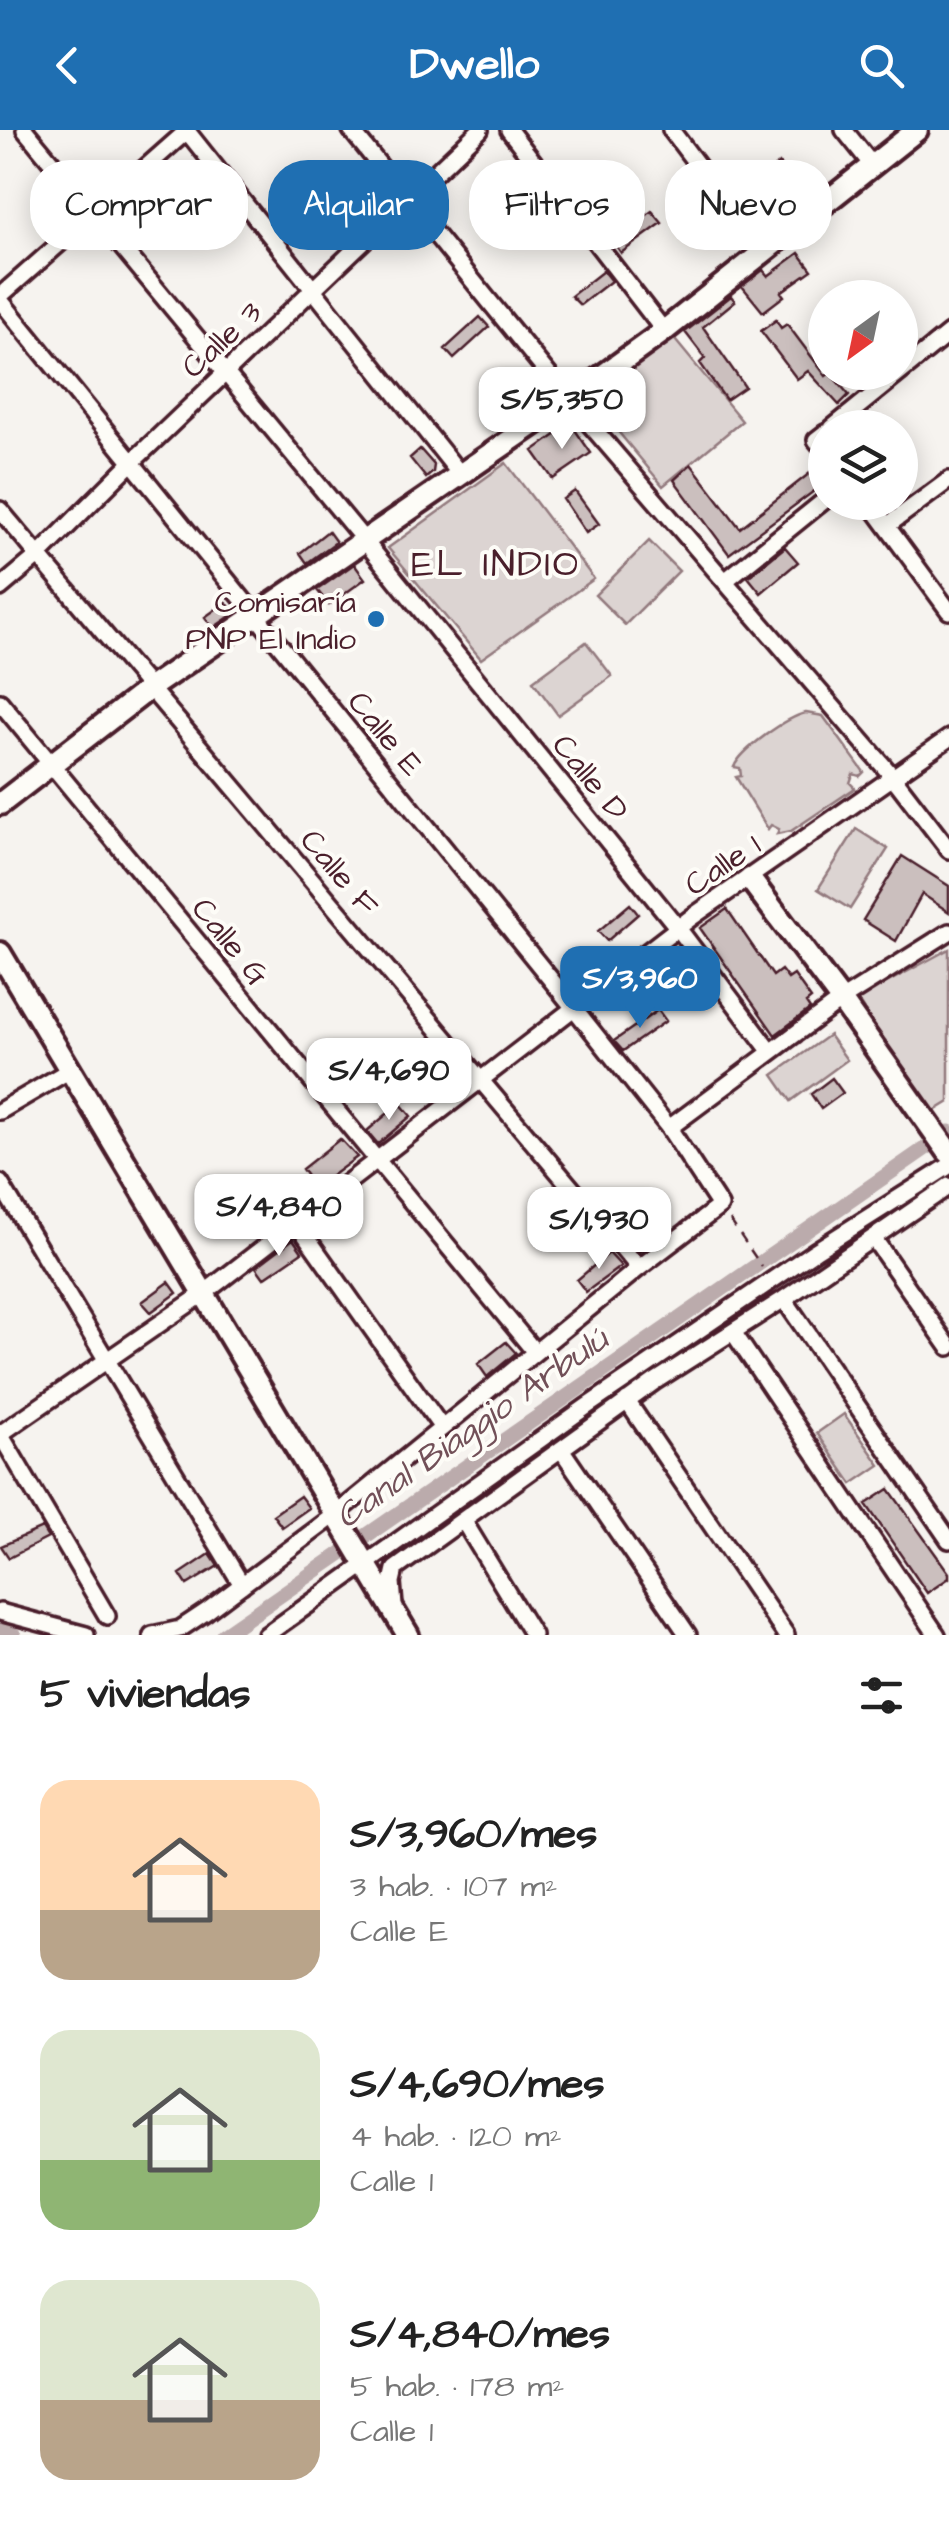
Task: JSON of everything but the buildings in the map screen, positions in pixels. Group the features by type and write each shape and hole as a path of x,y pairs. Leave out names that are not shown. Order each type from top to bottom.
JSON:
{"street":[{"name":"Calle D","path":"25,130 50,160"},
{"path":"153,160 187,130 460,474"},
{"path":"351,130 375,160"},
{"name":"Calle 3","path":"449,160 480,130"},
{"path":"510,130 664,331"},
{"path":"671,130 763,252"},
{"path":"844,130 872,166"},
{"path":"0,804 150,688 664,331 918,130"},
{"path":"0,298 52,250"},
{"name":"Calle D","path":"125,250 678,928 771,1052"},
{"name":"Calle 3","path":"0,588 38,556 354,250"},
{"path":"448,250 569,400 893,777 949,850"},
{"name":"Calle E","path":"0,298 574,1008 669,1128 720,1206"},
{"path":"854,410 949,333"},
{"path":"888,525 949,480"},
{"name":"Calle F","path":"0,510 639,1268"},
{"path":"725,582 808,514"},
{"path":"884,520 949,611"},
{"name":"Calle G","path":"0,702 535,1352"},
{"name":"Calle 1","path":"0,1434 203,1294 678,928 949,738"},
{"path":"750,880 949,1153"},
{"path":"669,1128 841,1000 949,932"},
{"path":"0,953 408,1635"},
{"path":"0,1111 70,1070"},
{"path":"266,1635 361,1558 815,1251 949,1166"},
{"path":"0,1184 242,1585"},
{"path":"394,1612 395,1569 627,1401 949,1186"},
{"path":"152,1635 180,1629 338,1519 442,1428 720,1206"},
{"path":"296,1222 442,1428"},
{"path":"874,1238 949,1348"},
{"path":"784,1299 949,1540"},
{"path":"733,1332 937,1635"},
{"path":"627,1401 786,1635"},
{"path":"0,1434 107,1616"},
{"path":"561,1449 688,1635"},
{"path":"463,1520 533,1635"},
{"path":"0,1612 86,1635"}],"path":[{"path":"720,1206 768,1276"}],"shaded area":[{"path":"671,335 742,421 663,486 592,400"},
{"path":"506,463 594,579 481,659 388,548"},
{"path":"649,541 679,571 625,625 595,595"},
{"path":"586,642 612,676 558,715 533,681"},
{"path":"806,713 823,716 864,772 860,776 853,774 850,783 855,788 791,831 777,834 779,829 771,825 768,829 736,777 741,776 740,768 734,767 766,735"},
{"path":"856,829 888,849 850,909 818,889"},
{"path":"949,949 949,1102 931,1113 857,999"},
{"path":"829,1035 847,1060 791,1101 773,1075"},
{"path":"844,1414 880,1465 852,1484 817,1433"}],"waterway":[{"name":"Canal Biaggio Arbulú","path":"223,1635 949,1132"},
{"name":"Canal Biaggio Arbulú","path":"0,1630 14,1635"}],"place":[{"name":"Comisaría PNP El Indio","path":"376,619"}],"district":[{"name":"EL INDIO","path":"496,563"}]}
